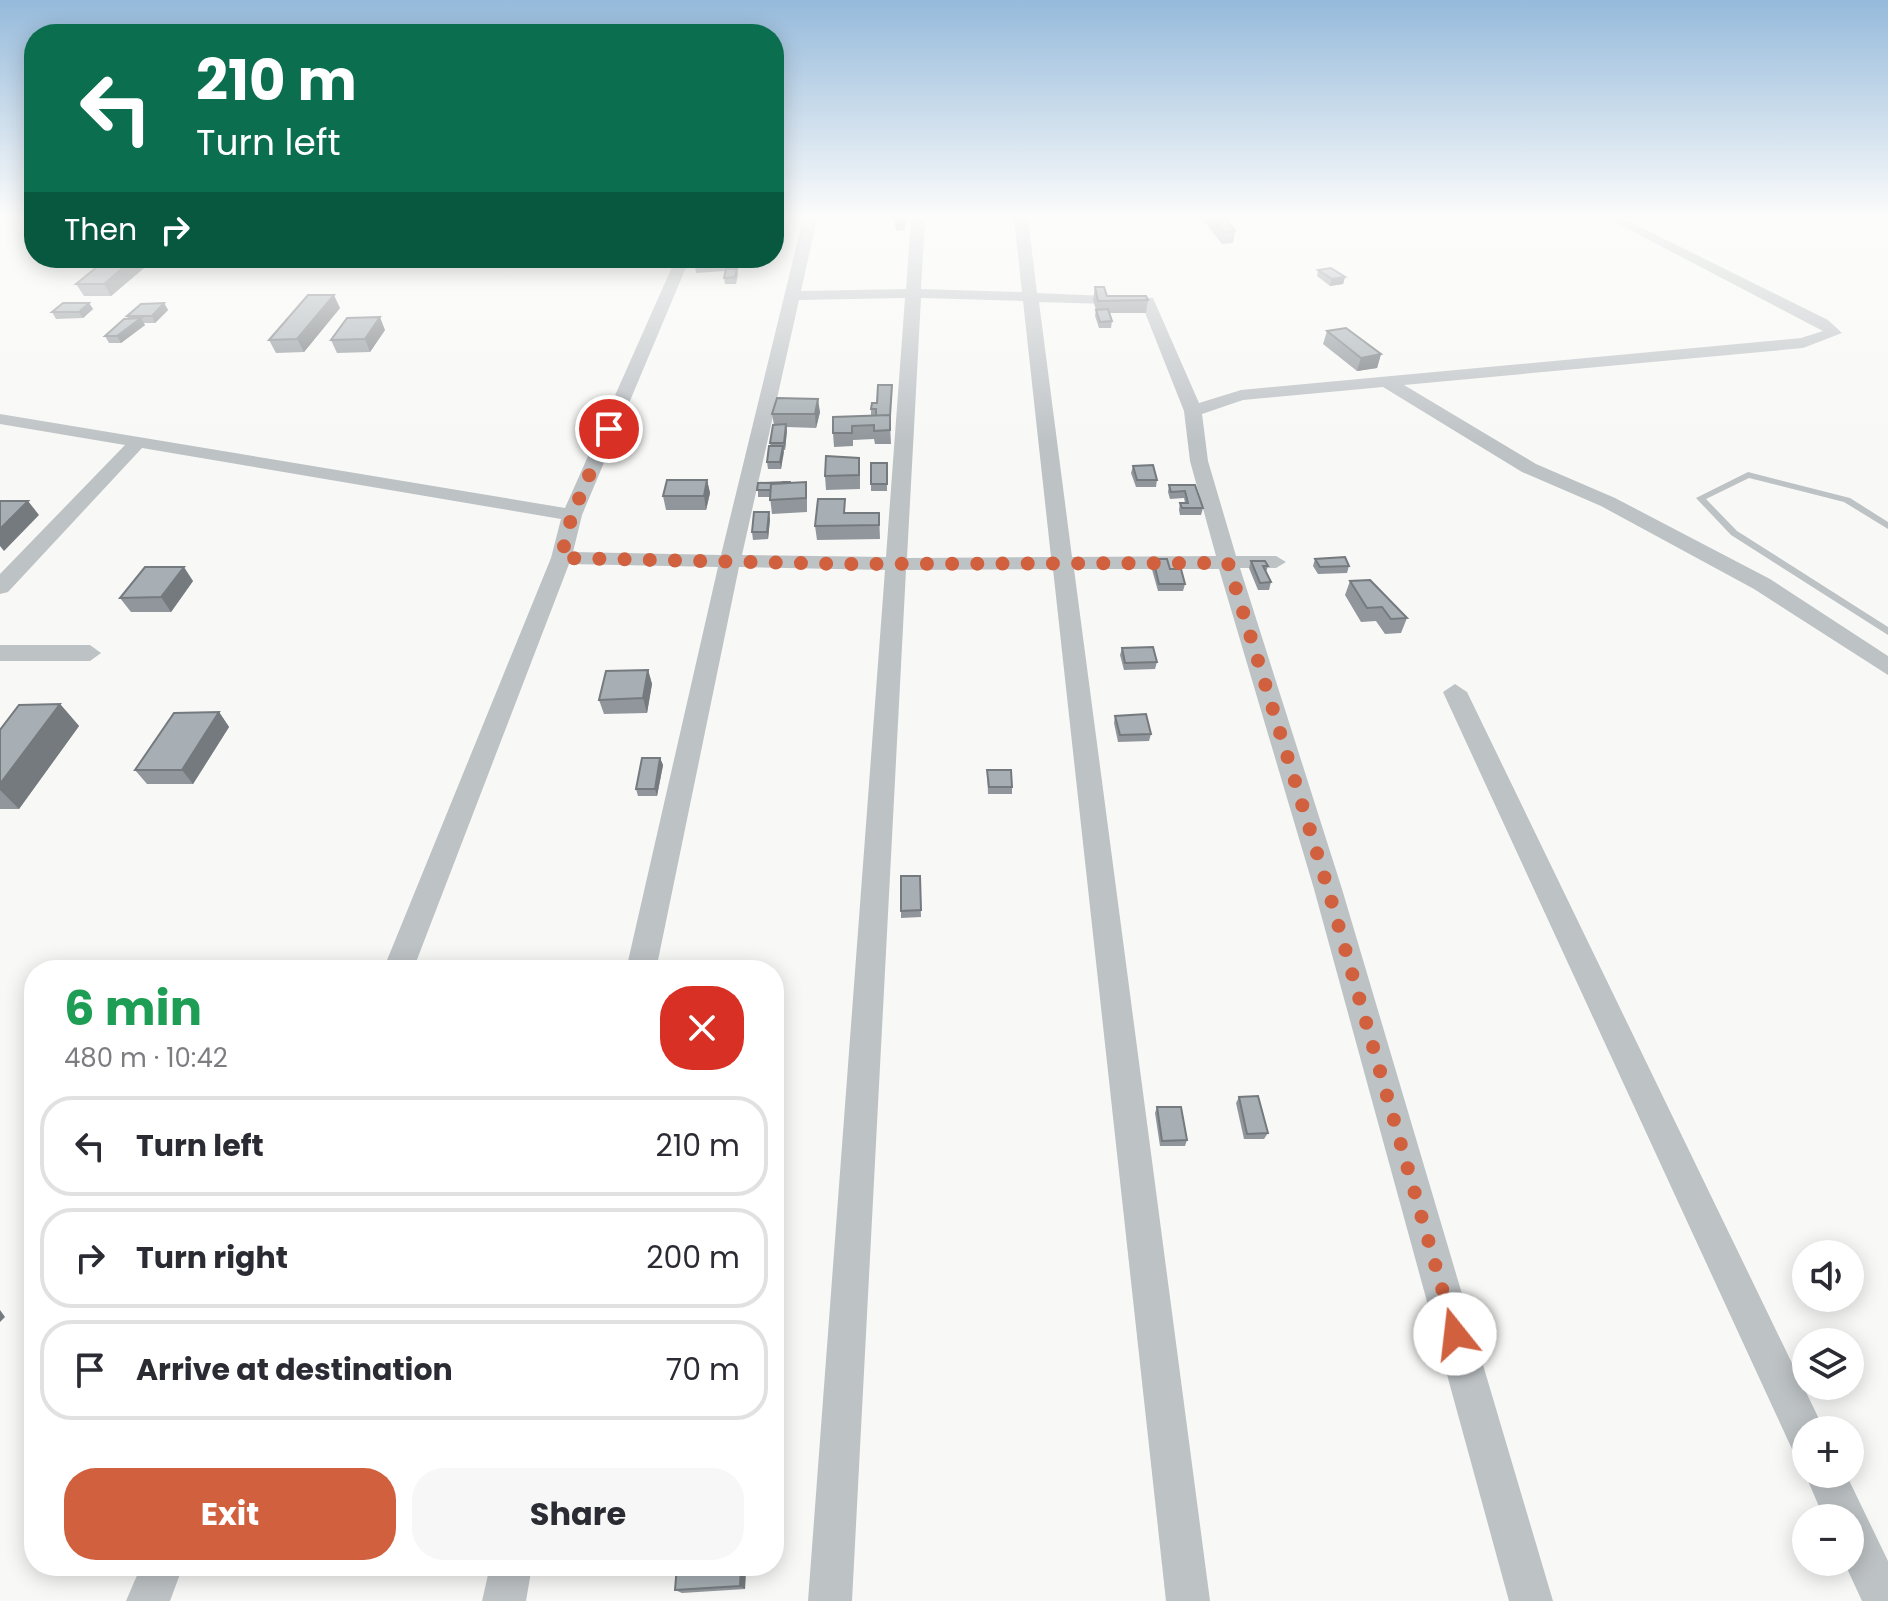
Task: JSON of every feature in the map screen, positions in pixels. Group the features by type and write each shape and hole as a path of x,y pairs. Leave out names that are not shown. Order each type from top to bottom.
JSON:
{"street":[{"path":"402,960 561,558 572,515 668,294"},
{"path":"643,960 730,562 793,296 886,294"},
{"path":"830,1601 915,294"},
{"path":"956,294 1148,301 1193,411 1199,461 1328,889 1531,1601"},
{"path":"1193,411 1241,395 1803,343 1834,333 1822,323 1763,294"},
{"path":"1030,295 1188,1601"},
{"path":"1385,381 1529,468 1608,502 1762,584 1888,667"},
{"path":"2,421 572,515"},
{"path":"0,587 137,443"},
{"path":"561,558 1063,565 1276,562"},
{"path":"0,653 90,653"},
{"path":"1455,692 1797,1416"},
{"path":"1864,1557 1885,1601"},
{"path":"148,1601 158,1576"},
{"path":"504,1601 509,1576"}],"lane":[{"path":"1888,526 1847,500 1748,475 1700,498 1734,533 1888,632"}],"building":[{"path":"1096,294 1146,296 1148,300 1098,301"},
{"path":"308,295 334,295 297,339 269,340"},
{"path":"63,303 89,303 79,312 52,312"},
{"path":"164,303 152,316 127,316 141,304"},
{"path":"1108,309 1112,321 1100,322 1096,310"},
{"path":"380,317 365,339 331,340 347,318"},
{"path":"141,318 117,336 105,336 124,319"},
{"path":"1346,328 1381,354 1361,358 1327,331"},
{"path":"878,385 892,385 890,416 876,416 876,409 871,409 872,403 877,403"},
{"path":"777,398 818,399 815,414 772,414"},
{"path":"890,415 890,430 874,431 874,425 852,426 852,433 833,433 833,417"},
{"path":"786,424 784,443 770,443 773,425"},
{"path":"769,446 783,446 780,462 767,462"},
{"path":"826,456 859,458 859,475 825,476"},
{"path":"871,463 887,463 887,484 871,484"},
{"path":"1153,465 1157,480 1137,480 1133,466"},
{"path":"667,480 707,480 704,496 663,496"},
{"path":"791,482 771,484 771,490 757,490 758,483"},
{"path":"806,482 806,498 770,500 771,484"},
{"path":"1169,485 1195,485 1203,508 1182,508 1180,503 1188,503 1185,491 1171,492"},
{"path":"818,499 845,499 844,513 879,513 879,525 815,526"},
{"path":"0,501 28,501 0,529"},
{"path":"754,512 769,512 767,532 752,532"},
{"path":"1345,557 1349,566 1320,567 1315,559"},
{"path":"1153,559 1167,559 1170,569 1181,569 1185,584 1159,584"},
{"path":"1251,561 1265,561 1268,566 1263,566 1271,582 1260,583"},
{"path":"145,567 184,567 161,597 120,598"},
{"path":"1370,580 1407,618 1391,619 1382,607 1367,608 1350,581"},
{"path":"1153,647 1157,662 1125,663 1122,648"},
{"path":"648,670 643,698 599,700 606,671"},
{"path":"60,704 0,784 0,730 19,705"},
{"path":"219,712 182,770 135,770 174,713"},
{"path":"1146,714 1151,734 1120,735 1115,716"},
{"path":"642,758 660,758 655,789 636,789"},
{"path":"987,770 1011,770 1012,787 989,787"},
{"path":"901,876 920,876 921,910 901,911"},
{"path":"1258,1096 1268,1133 1247,1134 1239,1097"},
{"path":"1157,1107 1181,1107 1187,1140 1162,1141"},
{"path":"676,1576 740,1576 740,1586 675,1590"}],"route":[{"path":"609,429 572,515 561,558 842,564 1228,563 1328,889 1455,1334"}]}
